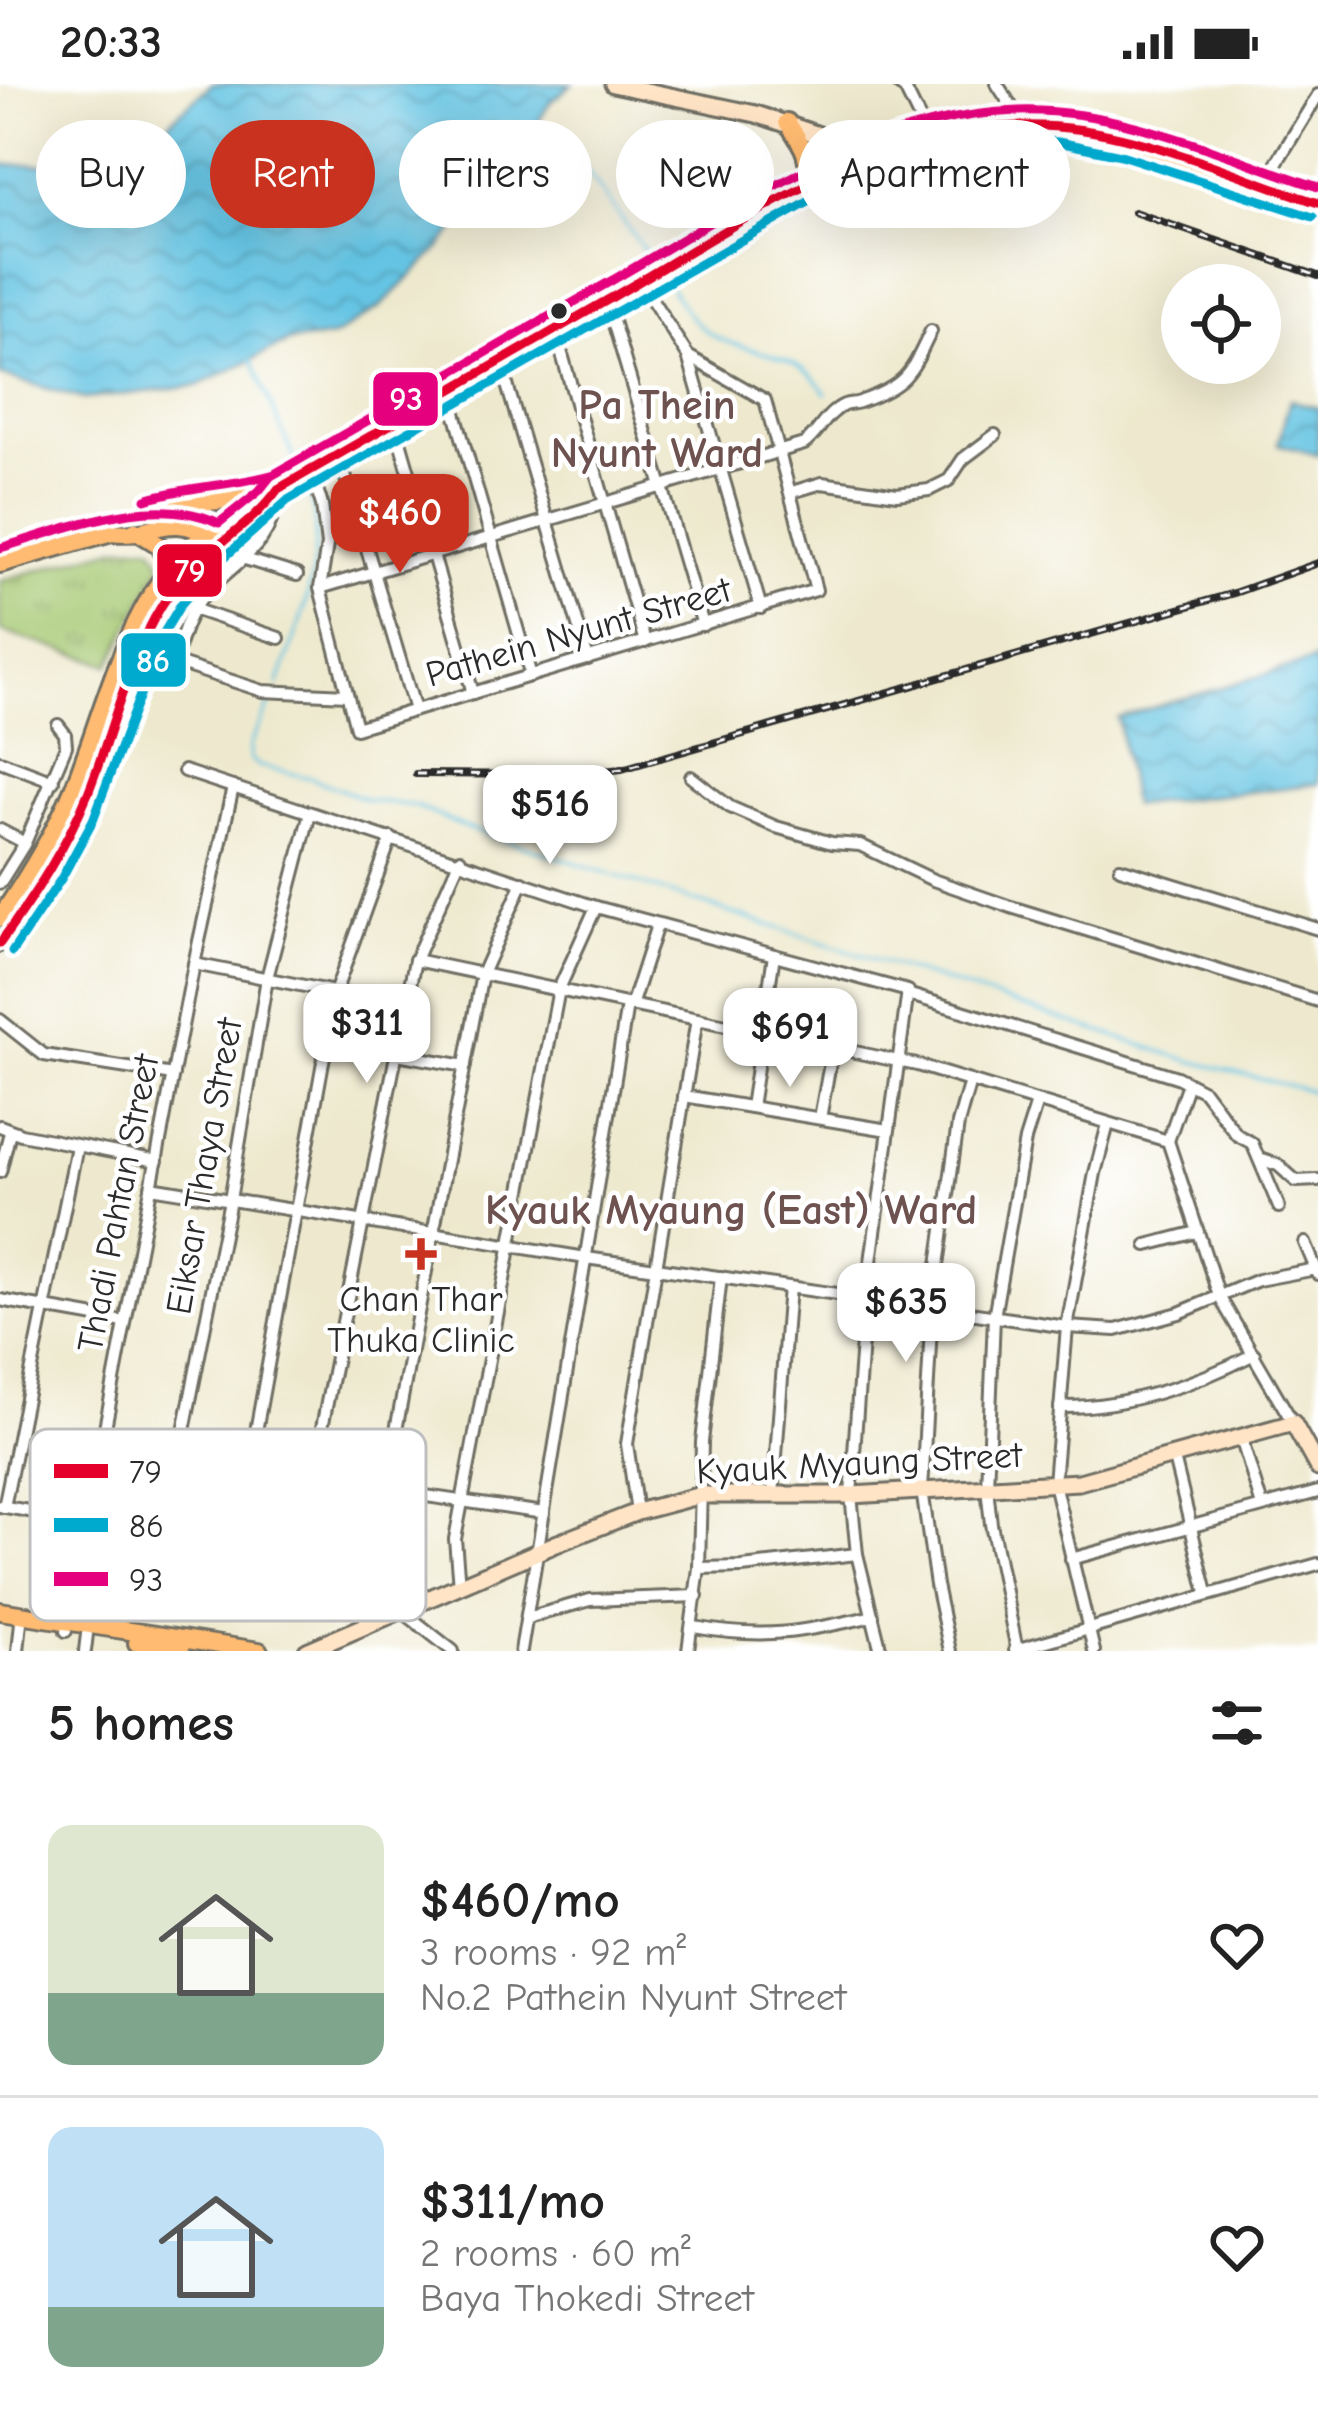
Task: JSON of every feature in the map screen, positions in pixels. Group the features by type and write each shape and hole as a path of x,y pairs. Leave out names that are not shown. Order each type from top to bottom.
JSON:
{"main road":[{"path":"787,122 798,141"},
{"path":"1070,131 1099,133 1318,203"},
{"path":"0,943 57,859 88,792 123,668 171,567 270,491 798,191"},
{"path":"112,532 120,523 176,505 270,491"},
{"path":"157,512 186,514 219,533"},
{"path":"0,565 112,532 170,524 219,533"},
{"path":"135,530 159,545 171,567"},
{"path":"155,605 219,533"},
{"path":"0,918 71,794 111,704"},
{"path":"0,1614 30,1619"},
{"path":"0,1614 21,1622 259,1651"},
{"path":"38,1621 66,1626 86,1642 181,1651"}],"street":[{"path":"613,84 798,126"},
{"path":"898,84 920,120"},
{"path":"997,84 1020,120"},
{"path":"1263,185 1318,95"},
{"path":"640,281 688,356 761,608"},
{"path":"608,301 703,626"},
{"path":"555,330 645,643"},
{"path":"320,588 780,451 816,435 828,417 847,404 899,387 910,376 931,332"},
{"path":"688,356 765,400 792,492 822,483 898,494 929,490 949,480 963,459 995,435"},
{"path":"500,361 588,659"},
{"path":"449,392 531,676"},
{"path":"394,424 473,693"},
{"path":"339,454 415,710"},
{"path":"270,491 274,522 245,559 193,609 174,662 263,691 347,695 320,588 327,545 311,470"},
{"name":"Pathein Nyunt Street","path":"347,695 356,728 817,589 792,492"},
{"path":"245,559 297,574"},
{"path":"193,609 279,638"},
{"path":"0,883 25,843 66,746 58,725"},
{"path":"0,761 53,781"},
{"path":"184,771 596,908 907,993 1177,1077 1204,1091 1237,1135 1252,1143 1279,1207"},
{"path":"691,777 730,807 776,827 832,843 860,845 933,880 1318,1001"},
{"name":"Thadi Pahtan Street","path":"103,1429 233,788"},
{"name":"Eiksar Thaya Street","path":"184,1429 230,1200 267,978 310,814"},
{"path":"0,830 25,843"},
{"path":"258,1429 336,990 391,838"},
{"path":"322,1429 416,960 460,860"},
{"path":"1120,868 1318,928"},
{"path":"398,1429 482,974 523,882"},
{"path":"459,1586 455,1539 559,989 596,908"},
{"path":"521,1651 629,1005 657,925"},
{"path":"751,1107 774,955"},
{"path":"416,960 897,1060 1168,1141"},
{"path":"194,964 405,1006"},
{"path":"881,1651 857,1554 851,1495 866,1298 907,993"},
{"path":"637,1512 627,1444 697,1019"},
{"path":"0,1020 44,1055 173,1075"},
{"path":"820,1118 833,1047"},
{"path":"397,1054 465,1066"},
{"path":"950,1651 922,1490 932,1308 958,1124 970,1081"},
{"path":"1188,1084 1168,1141 1197,1232 1219,1296 1318,1468"},
{"path":"684,1096 888,1130"},
{"path":"1037,1102 1025,1140 994,1317 987,1486 1015,1650 1318,1564"},
{"path":"1094,1651 1054,1483 1067,1327 1108,1124"},
{"path":"0,1172 5,1129 158,1160"},
{"path":"2,1507 76,1146"},
{"path":"1262,1160 1278,1165 1296,1181 1318,1180"},
{"path":"152,1187 586,1258 1067,1327 1116,1330 1179,1313 1258,1280 1317,1272 1305,1243"},
{"path":"1147,1245 1197,1232"},
{"path":"688,1651 697,1595 702,1442 721,1277"},
{"path":"773,1495 789,1287"},
{"path":"0,1300 124,1322"},
{"path":"1060,1408 1100,1407 1217,1373 1254,1354"},
{"name":"Kyauk Myaung Street","path":"426,1600 637,1512 701,1496 851,1495 1094,1480 1293,1423"},
{"path":"1241,1438 1262,1506"},
{"path":"1174,1458 1208,1593"},
{"path":"1071,1559 1318,1492"},
{"path":"426,1494 544,1513"},
{"path":"698,1568 742,1568 857,1554"},
{"path":"527,1618 590,1600 697,1595"},
{"path":"694,1627 734,1634 793,1634 873,1616"},
{"name":"Thadi Pahtan Street","path":"66,1626 67,1621"},
{"name":"Kyauk Myaung Street","path":"307,1651 374,1621"},
{"path":"414,1621 452,1651"},
{"path":"18,1651 21,1622"}],"green space":[{"path":"118,547 153,547 162,563 110,665 0,631 0,581"}],"water":[{"path":"212,84 572,84 551,101 539,120 399,120 399,228 457,228 381,306 333,337 290,341 197,386 84,399 0,375 0,165 36,165 36,228 186,228 186,120 171,120"},
{"path":"1290,400 1318,408 1318,455 1278,444"},
{"path":"1318,659 1318,784 1132,805 1118,718"}],"waterway":[{"path":"592,178 655,265"},
{"path":"664,278 702,328 792,363 826,393"},
{"path":"251,359 300,472"},
{"path":"278,685 304,610 314,558 312,506 304,481"},
{"path":"275,694 250,745 250,759 259,766 311,778 368,800 415,806 464,827 1191,1061 1318,1093"}],"railway":[{"path":"1134,212 1318,276"},
{"path":"416,774 565,775 622,769 1234,593 1318,563"}],"transit line":[{"name":"93","path":"0,548 81,523 138,512 193,514 219,523 271,476 756,196 857,147 909,129 963,116 1019,111 1095,117 1171,136 1318,187"},
{"name":"79","path":"0,943 70,833 139,650 162,605 189,571 252,518 278,489 756,213 806,186 909,144 1019,126 1057,127 1133,140 1318,203"},
{"name":"86","path":"12,952 93,820 163,634 181,604 213,568 288,500 810,201 913,159 1022,140 1121,155 1313,217"},
{"name":"93","path":"146,499 271,475"}],"place":[{"name":"Chan Thar Thuka Clinic","path":"421,1254"}],"district":[{"name":"Pa Thein Nyunt Ward","path":"657,428"},
{"name":"Kyauk Myaung (East) Ward","path":"731,1209"}]}
